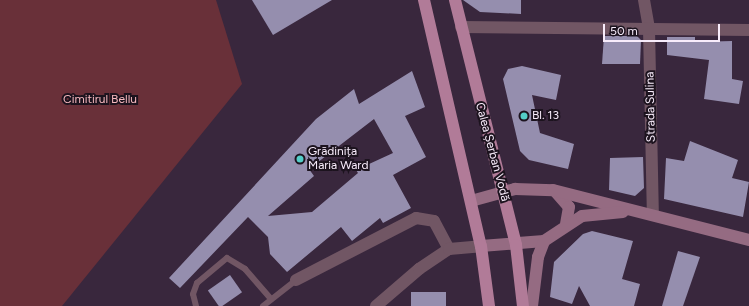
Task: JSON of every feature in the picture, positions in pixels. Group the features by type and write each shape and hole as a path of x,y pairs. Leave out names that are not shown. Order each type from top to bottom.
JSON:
{"main road":[{"path":"424,0 481,246 489,306"},
{"name":"Calea Șerban Vodă","path":"455,0 516,245 523,306"}],"street":[{"name":"Strada Sulina","path":"644,0 649,29 653,215"},
{"path":"461,27 749,30"},
{"path":"471,201 527,187 553,190 749,240"},
{"path":"553,190 569,206 566,224"},
{"path":"376,306 423,265 449,249 516,245 544,241 566,224 602,211 653,215"},
{"path":"296,280 416,218 434,220 449,249"},
{"path":"532,306 538,257 544,241"}],"lane":[{"path":"196,306 193,294 197,284 227,258 245,269 271,299"},
{"path":"263,306 296,280"}],"green space":[{"name":"Cimitirul Bellu","path":"0,0 216,0 242,84 62,306 0,306"}],"building":[{"path":"252,0 332,0 273,35"},
{"path":"463,0 521,0 521,14 480,12"},
{"path":"604,36 637,36 641,40 640,64 602,64"},
{"path":"667,37 695,37 695,42 732,41 732,79 743,81 739,104 704,99 709,60 667,55"},
{"name":"Bl. 13","path":"522,66 561,75 556,100 532,95 540,133 574,144 568,169 529,160 520,151 503,79 508,69"},
{"path":"412,71 425,107 405,116 426,157 393,175 411,208 383,223 380,218 352,241 341,227 287,272 270,254 268,237 248,217 180,288 169,278 316,119 354,89 359,104","holes":["374,119 393,153 356,170 358,173 312,212 268,216 314,176 309,169"]},
{"path":"690,141 738,160 732,178 749,182 743,217 664,199 666,158 684,161"},
{"path":"643,157 644,188 635,196 609,190 610,158"},
{"path":"592,231 633,241 622,279 640,284 634,306 590,306 579,286 572,304 550,297 554,262 583,234"},
{"path":"678,251 700,257 683,306 662,306"},
{"path":"230,275 242,292 222,306 219,306 208,290"},
{"path":"411,292 446,292 446,306 411,306"}],"place":[{"name":"Bl. 13","path":"524,116"},
{"name":"Grădinița Maria Ward","path":"300,159"}]}
